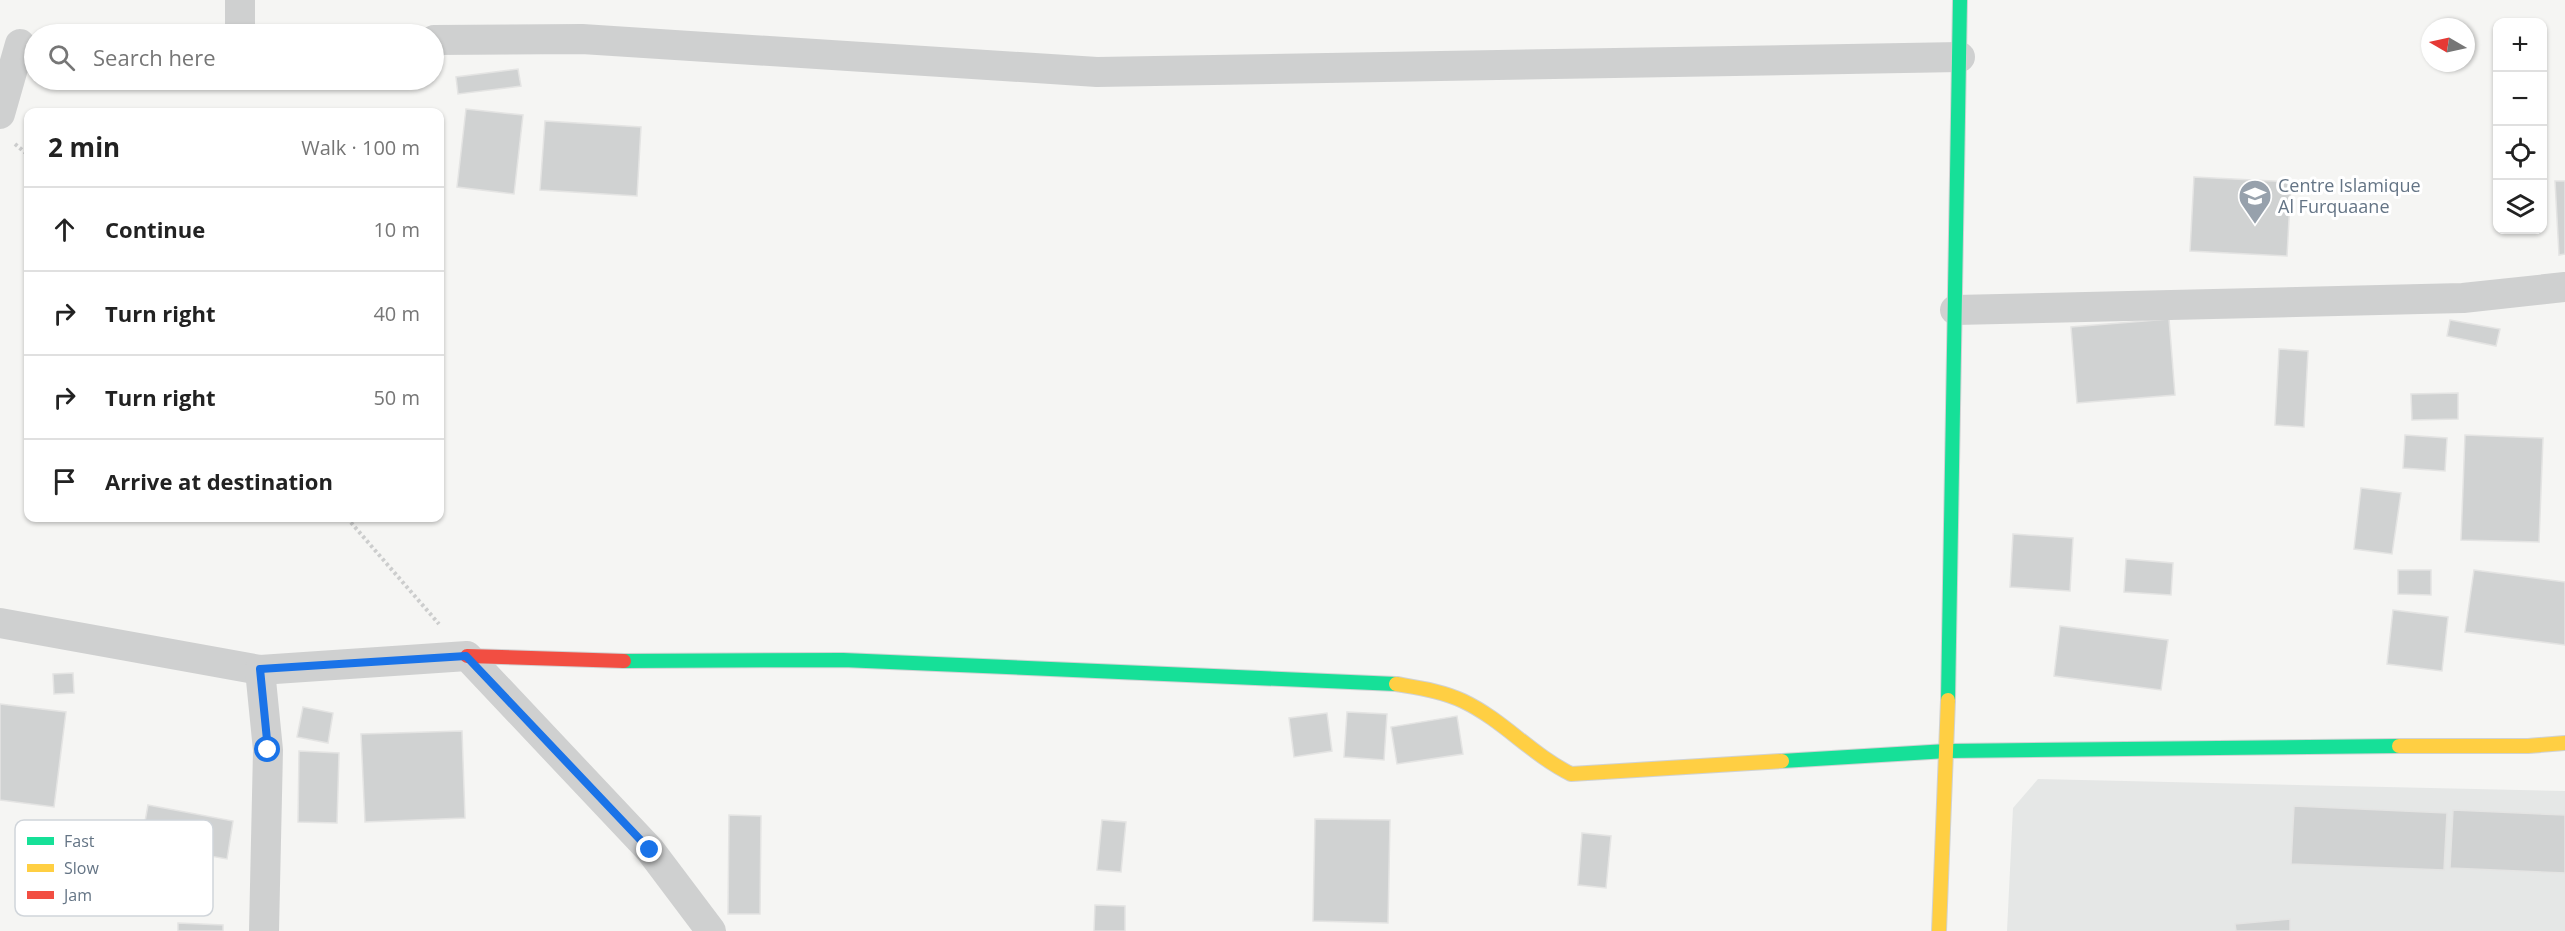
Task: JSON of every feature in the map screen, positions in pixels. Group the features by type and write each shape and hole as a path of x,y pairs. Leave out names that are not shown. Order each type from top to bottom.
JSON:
{"street":[{"path":"240,0 240,24"},
{"path":"1940,931 1947,752 1960,0"},
{"path":"444,40 582,39 1096,72 1960,57"},
{"path":"0,114 18,44"},
{"path":"1955,310 2463,298 2565,286"},
{"path":"0,623 260,669 466,656 652,662 843,660 1380,681 1438,691 1472,705 1546,761 1571,774 1947,752 2304,746 2528,746 2565,743"},
{"path":"466,656 650,850 711,931"},
{"path":"260,669 268,750 264,931"}],"path":[{"path":"350,522 466,656"}],"shaded area":[{"path":"2038,779 2565,791 2565,931 2007,931 2013,808"}],"building":[{"path":"518,69 521,86 458,94 456,77"},
{"path":"466,109 523,115 514,194 457,187"},
{"path":"545,121 641,127 637,196 540,190"},
{"path":"2194,177 2291,182 2287,256 2190,251"},
{"path":"2555,181 2565,181 2565,254 2559,255"},
{"path":"2169,319 2175,395 2077,403 2071,327"},
{"path":"2450,320 2500,329 2496,346 2447,336"},
{"path":"2279,349 2308,351 2304,427 2275,425"},
{"path":"2458,393 2458,419 2412,420 2411,394"},
{"path":"2405,435 2447,438 2445,471 2403,468"},
{"path":"2465,435 2543,438 2539,542 2461,540"},
{"path":"2361,488 2401,493 2392,554 2354,549"},
{"path":"2013,534 2073,538 2070,591 2010,587"},
{"path":"2126,559 2173,563 2171,595 2124,592"},
{"path":"2398,570 2431,570 2431,595 2398,594"},
{"path":"2474,570 2565,582 2565,645 2465,632"},
{"path":"2393,610 2448,617 2442,671 2387,664"},
{"path":"2060,626 2168,640 2161,690 2054,676"},
{"path":"73,673 74,693 54,694 53,674"},
{"path":"0,704 66,712 54,807 0,800"},
{"path":"303,707 333,713 328,743 297,737"},
{"path":"1347,712 1387,714 1384,760 1344,757"},
{"path":"1327,713 1332,751 1294,757 1289,718"},
{"path":"1457,716 1463,754 1397,764 1391,727"},
{"path":"462,731 465,818 365,822 361,734"},
{"path":"299,751 339,753 337,823 298,822"},
{"path":"148,805 233,821 227,859 213,857 213,820 145,820"},
{"path":"2294,806 2447,813 2444,870 2291,864"},
{"path":"2453,810 2565,815 2565,873 2450,868"},
{"path":"729,815 761,816 760,914 728,914"},
{"path":"1315,819 1390,820 1388,923 1313,921"},
{"path":"1102,820 1126,822 1121,872 1097,870"},
{"path":"1582,833 1611,836 1606,888 1578,885"},
{"path":"1095,905 1125,906 1125,931 1094,931"},
{"path":"2290,919 2290,931 2236,931 2235,924"},
{"path":"178,923 223,925 223,931 178,931"}],"traffic: fast":[{"path":"1948,700 1960,0"},
{"path":"624,661 843,660 1396,684"},
{"path":"1782,761 1947,751 2399,746"}],"traffic: slow":[{"path":"1396,684 1439,692 1463,701 1571,774 1782,761"},
{"path":"1939,931 1948,700"},
{"path":"2399,746 2528,746 2565,743"}],"traffic: jam":[{"path":"467,656 624,661"}],"place":[{"name":"Centre Islamique Al Furquaane","path":"2255,225"}],"route":[{"path":"268,750 260,669 466,656 650,850"}]}
